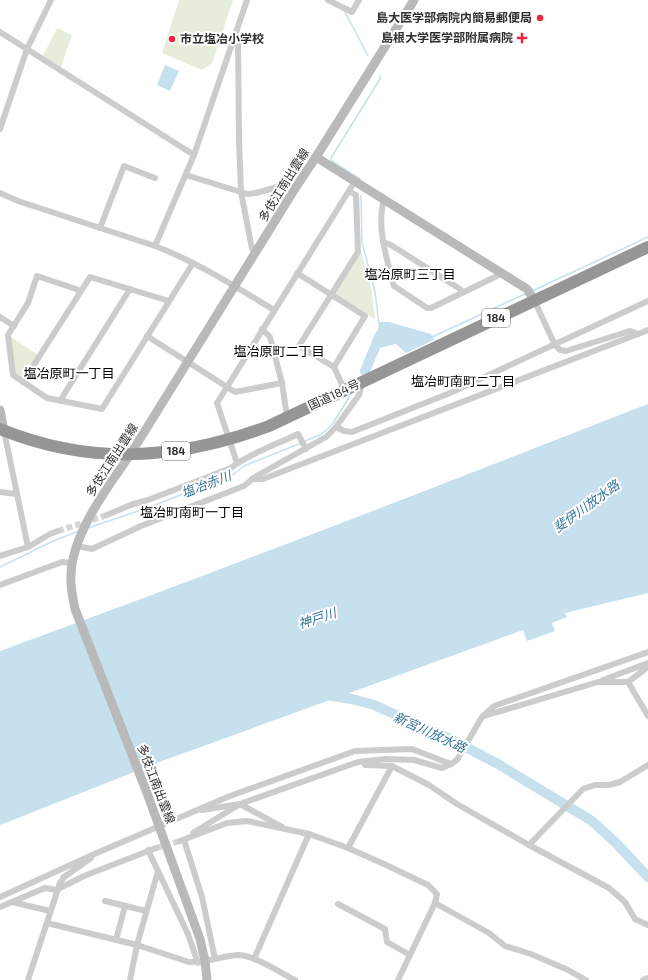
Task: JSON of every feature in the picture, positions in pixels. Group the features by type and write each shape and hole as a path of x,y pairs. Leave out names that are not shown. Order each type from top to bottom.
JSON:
{"highway":[{"name":"国道184号","path":"2,430 47,445 74,450 130,455 184,450 229,440 269,426 648,247"}],"main road":[{"name":"多伎江南出雲線","path":"207,980 201,962 200,939 160,826 75,609 70,574 72,563 85,526 101,498 130,455 296,187 316,158 411,1"},
{"path":"316,158 527,289 534,300"},
{"path":"0,410 2,430"}],"street":[{"path":"0,129 27,49 51,0"},
{"path":"155,246 194,155 246,0"},
{"path":"328,0 352,12 359,0"},
{"path":"0,32 194,155"},
{"path":"234,35 238,39 241,192 252,249"},
{"path":"100,228 124,166 155,178"},
{"path":"186,175 247,194 288,184 292,184 296,187"},
{"path":"237,463 217,403 355,181"},
{"path":"344,390 334,367 299,346 358,252 356,195 349,191"},
{"path":"0,193 18,201 176,254 235,286 274,310"},
{"path":"384,200 382,207 383,242 394,286 427,308 431,308 497,276 500,272"},
{"path":"383,242 391,245 463,292"},
{"path":"80,292 76,289 37,276 28,303 8,335 13,375 47,398 102,409 146,336 193,263"},
{"path":"297,273 365,316 334,367"},
{"path":"24,382 90,277 169,301"},
{"path":"61,401 130,289"},
{"path":"534,300 555,345 560,350 566,351 630,331 638,334"},
{"path":"336,426 344,431 352,432 450,393 648,301"},
{"path":"0,317 14,326"},
{"path":"262,330 270,337 282,383 287,417"},
{"path":"252,479 263,479 648,330"},
{"path":"146,336 235,392 282,383"},
{"path":"77,546 92,549 141,526 244,486 252,479 305,446 326,437 336,426 359,394 363,381"},
{"path":"2,430 28,547"},
{"path":"107,515 232,468 237,463 298,434 305,446"},
{"path":"0,492 17,494"},
{"path":"0,556 28,547 58,531"},
{"path":"0,585 62,562 72,563"},
{"path":"191,812 240,804 358,762 386,759 414,760 442,768 457,760 482,717 494,706 648,652"},
{"path":"482,717 598,682 648,663"},
{"path":"598,682 628,682 648,667"},
{"path":"628,682 648,716"},
{"path":"0,897 191,812 230,796 355,751 412,750 451,764"},
{"path":"358,762 366,765 392,766 429,785 458,804 529,845 609,888 625,902 635,919 648,925"},
{"path":"529,845 583,789 595,785 609,785 620,782 648,765"},
{"path":"348,848 392,766"},
{"path":"240,804 289,831"},
{"path":"240,804 180,841 228,823 247,821 309,834 348,848 428,885 437,894 435,903 398,980"},
{"path":"254,959 309,834"},
{"path":"184,840 202,897 215,959"},
{"path":"0,907 45,888 56,890 84,876 156,848"},
{"path":"148,850 201,962"},
{"path":"28,980 47,923 56,890 60,882 64,877 99,852"},
{"path":"130,980 137,945 158,871"},
{"path":"105,901 146,911"},
{"path":"12,902 50,911"},
{"path":"435,903 490,933 505,946 539,957 586,980"},
{"path":"338,904 385,929 387,942 410,955"},
{"path":"116,940 125,906"},
{"path":"47,923 137,945 189,962 201,962 239,955 254,959 295,980"},
{"path":"643,980 648,978"}],"green space":[{"path":"179,0 233,0 212,63 202,70 162,53"},
{"path":"57,28 72,35 61,67 43,56"},
{"path":"361,251 371,288 375,319 336,295 335,292"},
{"path":"11,337 38,355 24,377 21,378 15,374"}],"water":[{"path":"165,65 179,71 170,91 157,85"},
{"path":"379,322 389,322 431,334 434,340 406,353 396,344 379,348 373,346 378,332"},
{"path":"648,404 648,593 565,613 567,617 552,623 555,631 527,641 523,630 162,761 0,825 0,651 244,560"}],"waterway":[{"path":"344,10 368,56"},
{"path":"360,179 332,161 331,158 380,79 380,75"},
{"path":"361,196 362,242 375,292 379,324"},
{"path":"532,291 648,237"},
{"path":"432,337 527,293"},
{"name":"塩冶赤川","path":"365,371 380,335"},
{"name":"塩冶赤川","path":"305,441 320,435 332,425 350,396"},
{"name":"塩冶赤川","path":"88,528 150,507 234,474 244,466 301,443"},
{"name":"塩冶赤川","path":"0,567 51,542 79,531"},
{"name":"新宮川放水路","path":"326,695 352,699 374,705 450,739 498,764 592,821 617,844 648,877"}],"tunnel":[{"path":"58,531 107,515"},
{"path":"156,848 180,841"}],"place":[{"name":"島大医学部病院内簡易郵便局","path":"540,18"},
{"name":"島根大学医学部附属病院","path":"522,38"},
{"name":"市立塩冶小学校","path":"172,39"}],"district":[{"name":"塩冶原町三丁目","path":"410,274"},
{"name":"塩冶原町二丁目","path":"279,351"},
{"name":"塩冶原町一丁目","path":"69,373"},
{"name":"塩冶町南町二丁目","path":"463,381"},
{"name":"塩冶町南町一丁目","path":"192,512"}],"water label":[{"name":"斐伊川放水路","path":"586,506"},
{"name":"神戸川","path":"317,618"}]}
